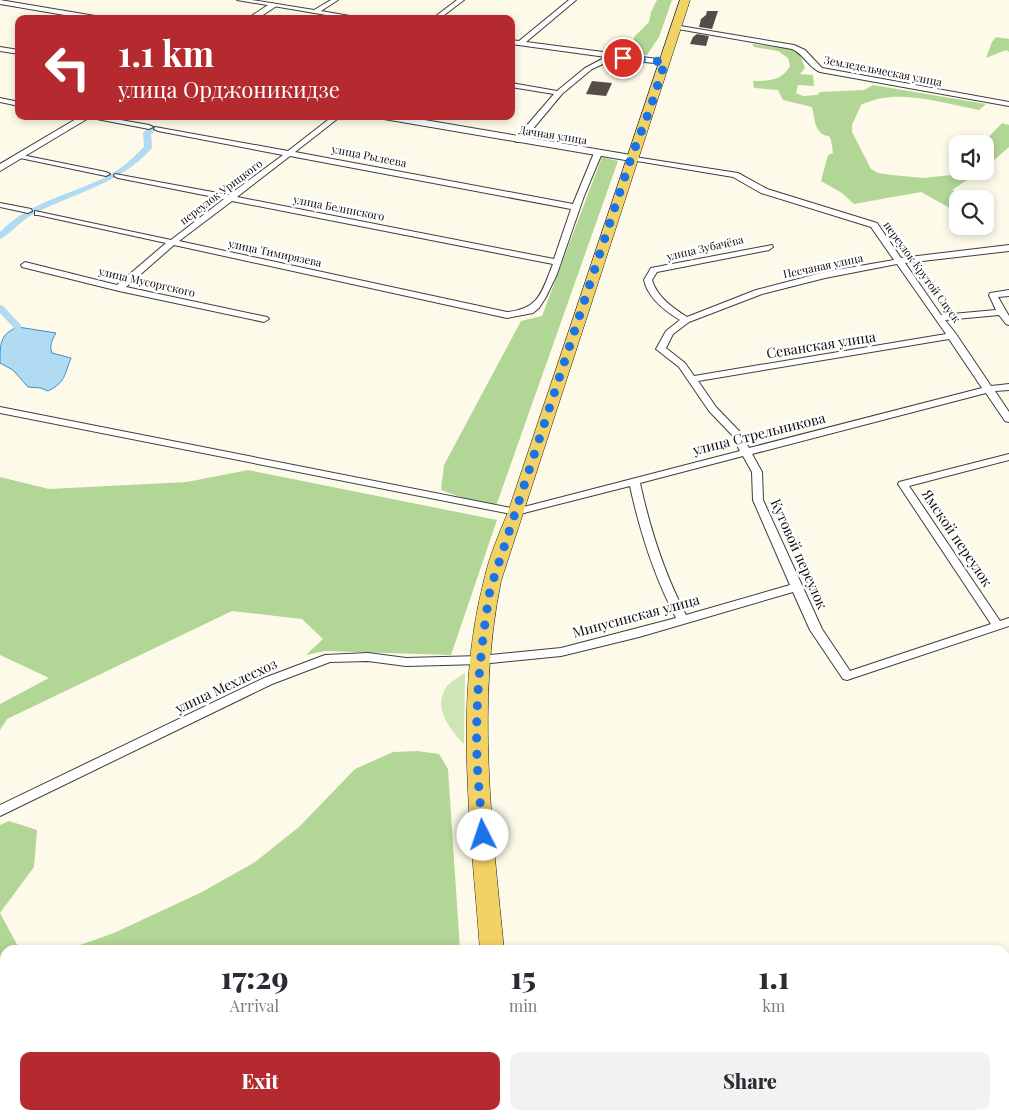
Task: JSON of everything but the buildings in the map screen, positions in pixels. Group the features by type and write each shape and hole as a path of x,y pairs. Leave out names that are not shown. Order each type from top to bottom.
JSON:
{"main road":[{"path":"492,945 477,758 481,660 490,590 499,556 516,512 631,158 650,109 674,27 685,0"}],"street":[{"path":"240,0 340,15"},
{"path":"316,11 335,0"},
{"path":"440,15 461,0"},
{"path":"521,43 573,0"},
{"path":"0,2 77,15"},
{"path":"258,15 274,5"},
{"name":"Земледельческая улица","path":"674,27 794,47 803,51 813,66 820,70 1009,104"},
{"path":"515,42 612,57 665,62"},
{"path":"0,49 15,51"},
{"path":"520,140 559,93 587,69 612,57"},
{"path":"515,86 559,93"},
{"path":"0,100 15,103"},
{"path":"0,168 79,120"},
{"path":"109,120 149,127"},
{"name":"переулок Урицкого","path":"119,288 172,243 333,120"},
{"name":"Дачная улица","path":"407,120 631,158"},
{"name":"улица Рылеева","path":"158,129 576,207"},
{"path":"557,262 576,207 598,153"},
{"path":"20,156 106,174"},
{"name":"переулок Крутой Спуск","path":"631,158 735,175 764,191 874,225 1009,418"},
{"name":"улица Белинского","path":"118,176 557,262"},
{"path":"0,205 28,211"},
{"name":"улица Тимирязева","path":"38,213 507,315 524,313 535,307 557,262"},
{"name":"улица Зубачёва","path":"686,320 667,308 651,289 648,280 654,270 769,247"},
{"name":"Песчаная улица","path":"661,349 669,334 686,320 759,292 825,275 900,261 1009,248"},
{"name":"улица Мусоргского","path":"25,265 264,320"},
{"path":"1009,293 993,295 1001,312 1009,322"},
{"path":"940,318 1001,312"},
{"name":"Севанская улица","path":"694,379 953,336"},
{"name":"Кутовой переулок","path":"661,349 682,365 694,379 712,409 736,434 757,472 758,500 816,630 847,676 1003,624"},
{"name":"улица Стрельникова","path":"516,512 989,389 1009,387"},
{"path":"0,410 516,512"},
{"name":"Ямской переулок","path":"1003,624 903,484 1009,457"},
{"path":"634,480 652,550 674,604 683,620"},
{"name":"Минусинская улица","path":"481,660 561,652 635,634 797,587"},
{"name":"улица Мехлесхоз","path":"0,811 268,681 329,658 368,657 406,662 481,660"}],"green space":[{"path":"657,0 672,0 659,37 647,55 626,57 635,36 649,22 651,12"},
{"path":"996,37 1009,39 1009,52 1006,50 986,58 992,42"},
{"path":"752,44 799,52 805,68 800,74 813,75 814,86 798,85 796,93 803,96 817,95 820,92 864,90 873,85 986,104 979,110 919,98 889,97 861,105 852,125 852,132 871,169 878,173 923,178 949,175 949,180 967,180 949,190 949,208 921,192 854,204 842,193 821,181 828,155 833,153 829,136 820,133 812,107 783,100 778,90 754,88 753,81 779,77 790,66 788,58 778,51 754,47"},
{"path":"1002,123 1009,125 1009,147 994,160 994,135 991,135"},
{"path":"602,157 618,161 496,506 463,498 441,490 444,465 521,321 542,316"},
{"path":"248,470 497,520 451,655 325,651 306,655 323,639 302,619 232,611 7,719 0,730 0,704 49,678 0,655 0,477 49,489 187,482"},
{"path":"465,673 464,744 446,720 441,706 441,698 446,688"},
{"path":"417,751 439,754 448,769 460,945 80,945 114,933 202,892 255,862 299,827 355,769 393,752"},
{"path":"9,821 37,830 34,867 0,913 0,825"},
{"path":"0,913 17,945 0,945"}],"water":[{"path":"18,327 56,333 51,345 52,353 71,358 65,374 54,388 48,391 41,388 28,387 13,370 0,363 0,350 4,336"}],"waterway":[{"path":"0,237 11,226 41,207 94,185 125,169 148,148 147,133 155,127"},
{"path":"0,308 18,327"}],"route":[{"path":"483,835 477,758 481,646 490,590 499,556 516,512 631,158 650,109 665,62 623,58"}]}
